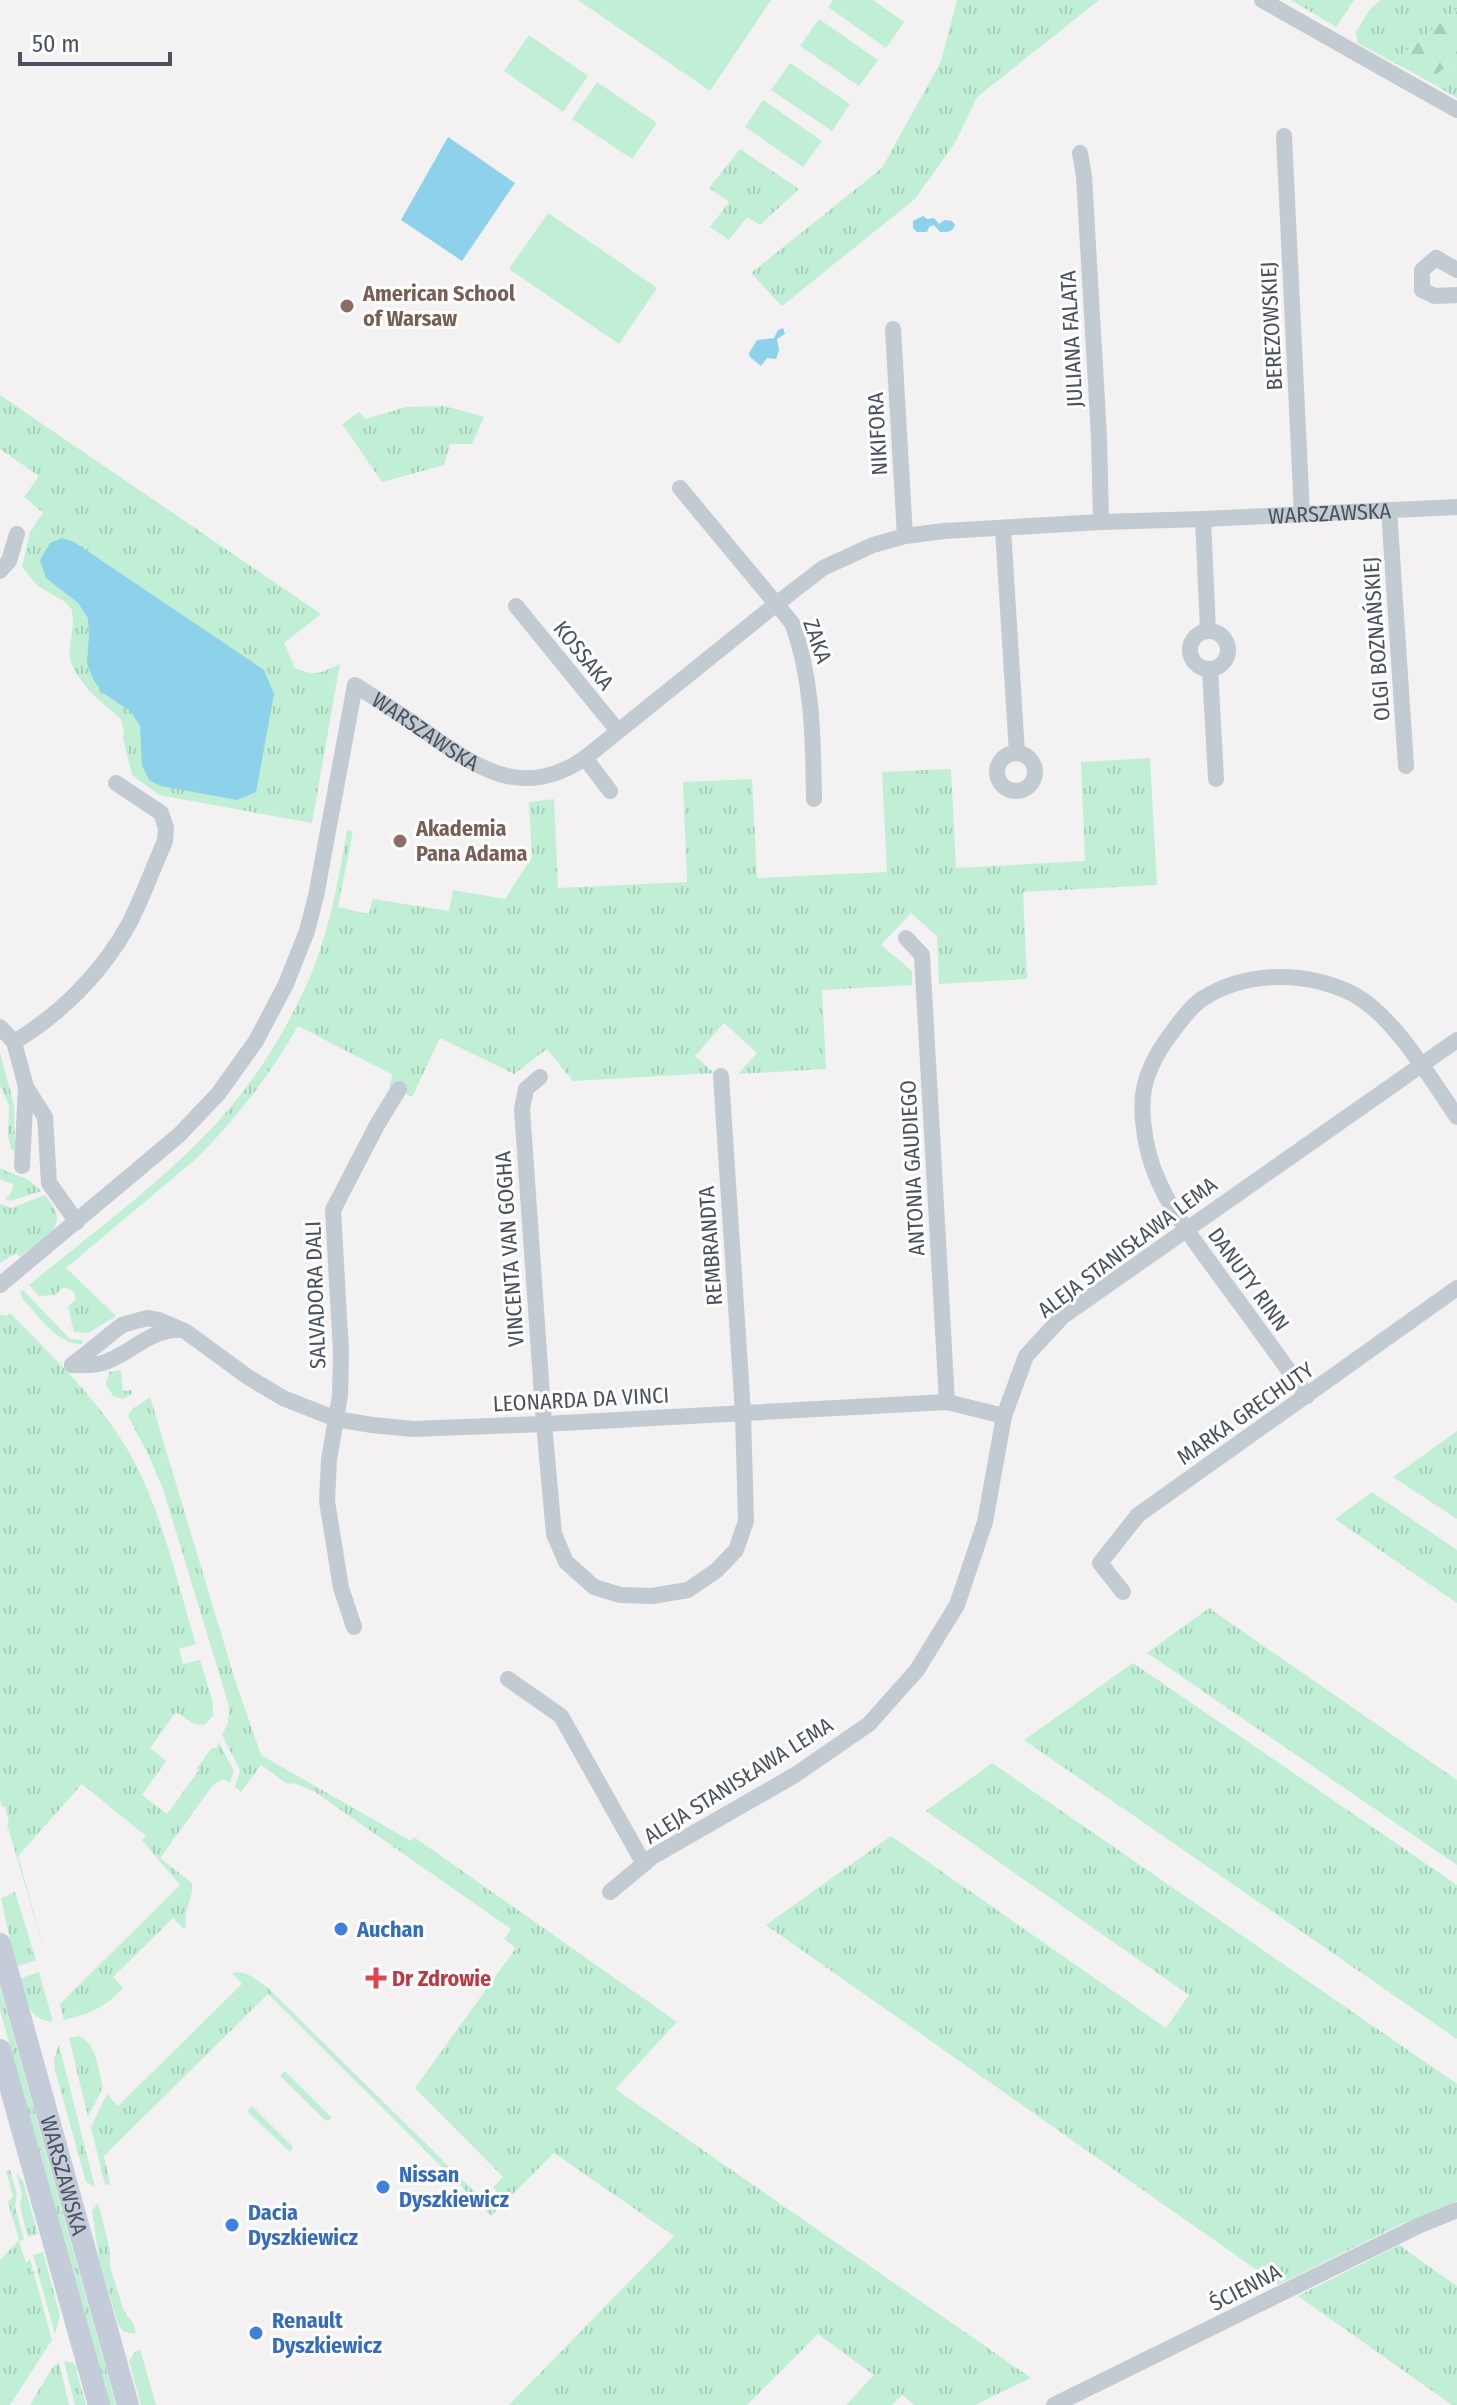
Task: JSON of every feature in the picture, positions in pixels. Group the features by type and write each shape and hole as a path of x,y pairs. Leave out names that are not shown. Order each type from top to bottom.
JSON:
{"main road":[{"name":"WARSZAWSKA","path":"0,1944 128,2405"},
{"name":"WARSZAWSKA","path":"0,2050 99,2405"}],"street":[{"path":"1262,0 1457,110"},
{"name":"BEREZOWSKIEJ","path":"1284,136 1302,514"},
{"name":"JULIANA FALATA","path":"1080,153 1084,176 1099,436 1101,522"},
{"path":"1457,270 1436,258 1422,270 1422,290 1435,296 1457,295"},
{"name":"NIKIFORA","path":"893,329 905,536"},
{"name":"ZAKA","path":"680,488 792,623 809,684 814,799"},
{"name":"WARSZAWSKA","path":"0,1285 161,1152 203,1110 241,1063 275,1006 307,931 316,896 355,685 455,753 502,776 524,779 548,776 585,758 823,568 873,545 905,536 944,531 1457,507"},
{"name":"OLGI BOZNAŃSKIEJ","path":"1389,510 1406,766"},
{"path":"1203,519 1208,631"},
{"path":"1003,529 1017,753"},
{"path":"0,571 9,561 17,534"},
{"name":"KOSSAKA","path":"516,606 618,731"},
{"path":"1208,631 1225,638 1228,652 1222,664 1210,669 1194,662 1190,647 1198,634 1208,631"},
{"path":"1210,669 1216,779"},
{"path":"585,758 610,791"},
{"path":"14,1042 42,1025 102,964 129,924 165,841 166,828 161,813 116,783"},
{"name":"ANTONIA GAUDIEGO","path":"906,938 922,955 947,1402"},
{"name":"DANUTY RINN","path":"1307,1396 1186,1229 1159,1185 1144,1125 1143,1090 1155,1056 1199,1001 1255,979 1286,975 1325,983 1352,993 1377,1009 1457,1117"},
{"path":"0,1027 14,1042 26,1087 45,1117 49,1183 77,1222"},
{"name":"ALEJA STANISŁAWA LEMA","path":"610,1892 644,1864 795,1775 869,1724 917,1670 957,1605 985,1522 1004,1416 1026,1356 1062,1317 1457,1040"},
{"name":"REMBRANDTA","path":"721,1076 743,1413"},
{"name":"VINCENTA VAN GOGHA","path":"540,1077 526,1089 522,1109 544,1424"},
{"path":"22,1166 26,1087"},
{"name":"SALVADORA DALI","path":"354,1627 341,1588 327,1501 329,1460 340,1395 341,1352 333,1210 399,1089"},
{"name":"MARKA GRECHUTY","path":"1123,1592 1100,1563 1138,1515 1457,1288"},
{"name":"LEONARDA DA VINCI","path":"185,1331 160,1332 110,1361 72,1365 122,1325 147,1318 185,1331 248,1377 283,1398 336,1419 372,1425 413,1429 544,1424 947,1402 1004,1416"},
{"path":"544,1424 554,1534 566,1562 594,1587 620,1595 652,1596 688,1590 717,1570 736,1550 746,1521 743,1413"},
{"name":"ALEJA STANISŁAWA LEMA","path":"508,1679 561,1716 644,1864"},
{"name":"ŚCIENNA","path":"1054,2405 1420,2225 1457,2210"}],"green space":[{"path":"578,0 771,0 710,91"},
{"path":"833,0 873,0 904,22 886,48 828,7"},
{"path":"957,0 1099,0 977,97 956,141 915,199 782,306 751,273 882,168 941,61"},
{"path":"1291,0 1354,0 1336,27"},
{"path":"1381,0 1457,0 1457,9 1393,62 1358,43 1356,32 1370,9"},
{"path":"1457,9 1457,58 1428,81 1393,62"},
{"path":"819,19 878,60 859,86 800,46"},
{"path":"529,35 588,76 563,112 504,71"},
{"path":"1457,58 1457,98 1428,81"},
{"path":"790,63 850,104 832,131 771,90"},
{"path":"597,82 657,123 632,159 572,119"},
{"path":"763,100 822,141 803,167 745,127"},
{"path":"740,149 799,189 760,225 747,217 729,240 710,227 729,202 709,188"},
{"path":"548,213 657,288 619,344 509,269"},
{"path":"0,395 321,614 284,643 295,668 302,671 318,673 340,664 312,823 159,795 132,775 121,719 89,691 74,670 69,656 72,610 65,602 38,586 22,567 30,532 43,513 24,497 39,476 0,449"},
{"path":"445,406 484,417 472,444 450,444 444,465 382,482 342,424 359,412 365,419 407,407"},
{"path":"1150,758 1157,885 1023,892 1027,979 939,984 937,936 911,913 881,945 912,971 912,985 822,990 826,1069 738,1074 757,1053 724,1023 695,1056 714,1073 573,1081 547,1049 514,1074 440,1038 412,1097 389,1086 393,1075 298,1026 264,1079 212,1143 66,1268 116,1316 88,1333 74,1332 68,1307 75,1300 75,1294 62,1288 55,1295 39,1296 29,1285 188,1153 257,1073 296,1007 312,972 333,902 347,830 353,831 338,907 369,914 373,899 449,911 453,890 505,899 532,857 529,802 554,799 558,888 687,882 683,782 752,779 757,878 887,872 882,772 951,769 956,868 1085,861 1081,762"},
{"path":"538,1014 558,1039 533,1056 516,1031"},
{"path":"0,1052 14,1105 15,1152 11,1149 8,1136 9,1106 0,1085"},
{"path":"0,1168 25,1178 41,1191 10,1201 5,1199 14,1185 0,1179"},
{"path":"45,1195 57,1215 52,1230 20,1257 16,1253 0,1263 0,1204 11,1208"},
{"path":"23,1290 70,1339 82,1340 83,1344 65,1340 50,1329 23,1299 20,1292"},
{"path":"10,1313 98,1407 136,1465 166,1541 196,1644 179,1649 183,1664 200,1660 213,1703 213,1716 204,1725 194,1724 176,1712 150,1748 166,1761 142,1795 167,1814 199,1770 197,1768 219,1743 234,1771 230,1783 223,1779 213,1785 160,1858 192,1883 186,1927 184,1929 173,1918 113,1977 123,1988 116,1995 96,2009 64,2020 60,2004 180,1885 142,1840 146,1836 82,1784 18,1856 46,1956 7,1824 5,1806 2,1807 0,1800 0,1314 6,1316"},
{"path":"121,1370 123,1391 132,1390 132,1394 123,1399 113,1396 106,1384 109,1372"},
{"path":"150,1397 235,1680 261,1755 411,1841 414,1837 677,2022 615,2089 1031,2378 975,2405 915,2405 902,2395 892,2405 846,2405 874,2375 818,2334 747,2405 509,2405 674,2236 554,2153 491,2216 268,1994 104,2156 110,2184 105,2185 91,2127 107,2094 118,2106 242,1984 232,1973 237,1972 252,1976 269,1989 486,2203 497,2192 493,2187 503,2177 415,2088 516,1948 504,1939 511,1929 315,1792 286,1783 261,1765 241,1792 235,1787 240,1770 222,1735 228,1723 229,1706 163,1489 128,1416 132,1409"},
{"path":"1457,1431 1457,1519 1393,1477"},
{"path":"1372,1492 1457,1550 1457,1603 1335,1519"},
{"path":"1209,1608 1457,1780 1457,1865 1147,1653"},
{"path":"1133,1663 1457,1885 1457,2039 1024,1740"},
{"path":"992,1763 1457,2084 1457,2201 1399,2225 1278,2285 766,1925 891,1836 1166,2028 1189,1995 926,1811"},
{"path":"15,1892 36,1960 19,1966 15,1964 1,1898"},
{"path":"39,1972 53,2022 34,2013 20,1981"},
{"path":"0,1987 116,2405 110,2405 0,2010"},
{"path":"78,2036 93,2050 103,2087 88,2117 69,2038"},
{"path":"59,2045 95,2187 86,2182 55,2070 54,2059"},
{"path":"285,2071 331,2119 326,2121 280,2076"},
{"path":"252,2106 293,2147 290,2152 247,2111"},
{"path":"10,2170 17,2194 15,2207 24,2239 19,2241 26,2263 30,2259 52,2340 10,2405 0,2405 0,2260 19,2240 8,2202 13,2196 6,2171"},
{"path":"16,2173 23,2181 38,2234 28,2237 20,2206 22,2194"},
{"path":"98,2203 110,2250 110,2267 124,2311 136,2333 125,2332 118,2324 99,2259 92,2211"},
{"path":"1399,2245 1457,2286 1457,2405 1452,2405 1298,2296"},
{"path":"43,2252 60,2316 55,2334 33,2255"},
{"path":"140,2349 156,2405 141,2405 129,2361"},
{"path":"64,2361 78,2368 86,2405 75,2405"},
{"path":"59,2362 69,2405 30,2405 52,2368"}],"water":[{"path":"448,137 515,183 462,261 401,220"},
{"path":"923,216 934,218 939,224 945,220 955,225 947,232 940,232 934,225 927,232 917,232 913,221"},
{"path":"783,328 785,334 777,339 779,350 776,359 767,358 761,366 750,357 749,353 757,340 774,338"},
{"path":"62,538 74,542 264,670 274,694 256,792 237,800 161,786 149,780 142,766 140,726 130,711 103,693 93,679 87,663 88,618 78,603 46,578 40,560 50,543"}],"place":[{"name":"American School of Warsaw","path":"347,306"},
{"name":"Akademia Pana Adama","path":"400,841"},
{"name":"Auchan","path":"341,1929"},
{"name":"Dr Zdrowie","path":"376,1978"},
{"name":"Nissan Dyszkiewicz","path":"383,2187"},
{"name":"Dacia Dyszkiewicz","path":"232,2225"},
{"name":"Renault Dyszkiewicz","path":"256,2333"}]}
